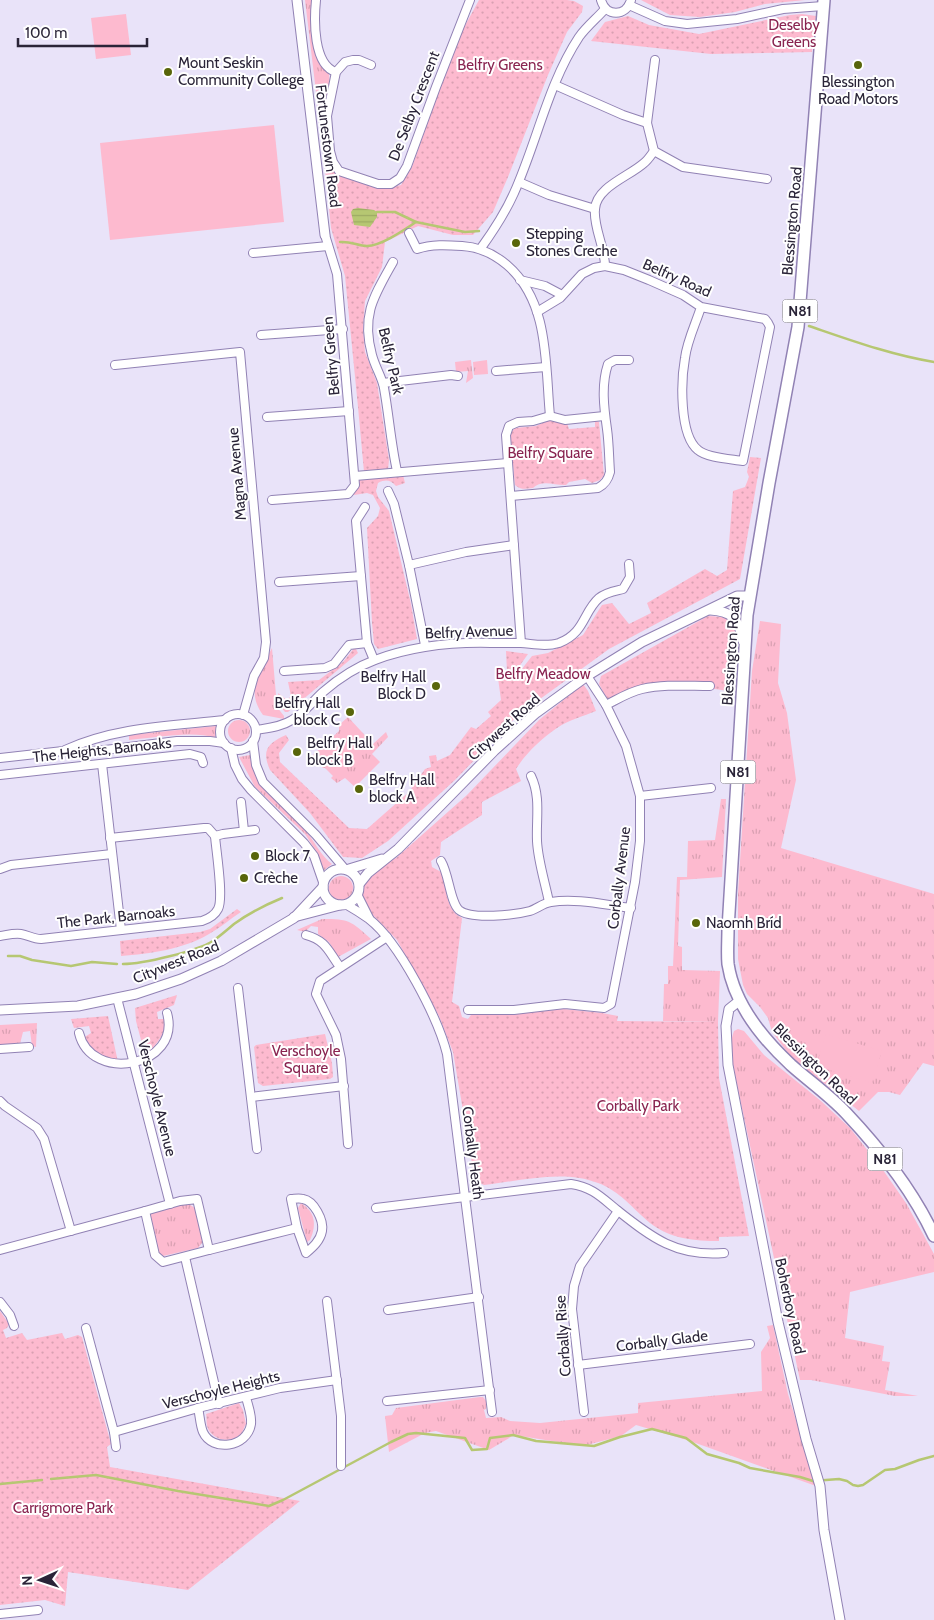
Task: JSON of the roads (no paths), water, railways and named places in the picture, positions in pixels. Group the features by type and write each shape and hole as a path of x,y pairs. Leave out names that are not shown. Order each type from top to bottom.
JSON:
{"main road":[{"name":"Blessington Road","path":"824,3 798,327 767,490 747,615 728,962 739,1000 755,1026 791,1065 845,1112 883,1156 905,1186 934,1236"}],"street":[{"name":"Fortunestown Road","path":"297,0 325,235"},
{"path":"316,0 317,42 325,64 336,72 345,62 353,60 359,60 371,65"},
{"name":"De Selby Crescent","path":"336,72 328,116 330,151 333,162 338,171 378,184 390,184 400,178 407,166 470,0"},
{"path":"601,0 605,9 609,12 623,12 630,3 666,21 687,24 738,19 783,9 824,3"},
{"path":"481,248 503,216 519,182 555,85 571,51 580,35 605,9"},
{"path":"655,60 647,123 654,151 683,167 767,179"},
{"path":"555,85 623,115 647,123"},
{"path":"537,312 562,295 582,274 594,268 605,266 605,257 595,209 598,199 612,184 644,163 654,151"},
{"path":"519,182 549,195 595,209"},
{"path":"409,233 417,249 428,245 481,248 499,258 516,272 537,312 544,344 550,416"},
{"name":"Belfry Green","path":"325,235 337,274 355,476"},
{"path":"253,253 328,246"},
{"name":"Belfry Park","path":"393,262 372,300 368,314 368,336 372,356 383,383 397,471"},
{"name":"Belfry Road","path":"605,266 624,270 648,280 683,295 701,307 764,319 770,327 743,461 717,457 699,451 689,438 684,416 685,357 701,307"},
{"path":"520,280 545,286 562,295"},
{"path":"261,334 343,329"},
{"name":"Magna Avenue","path":"115,366 240,352 266,642 264,658 254,676 244,715"},
{"path":"511,496 598,488 605,484 610,472 604,416 604,375 608,364 615,360 629,360"},
{"path":"496,371 546,367"},
{"path":"383,383 452,375 458,376"},
{"path":"267,418 349,411"},
{"path":"521,643 506,435 509,426 518,422 533,421 550,416 566,420 604,416"},
{"path":"272,500 348,494 355,484 355,476 508,463"},
{"path":"388,491 394,504 409,565 425,645"},
{"path":"364,508 356,521 367,643 374,660"},
{"path":"409,565 466,552 514,544"},
{"name":"Belfry Avenue","path":"256,730 280,726 292,721 332,685 351,671 374,660 425,645 475,642 521,643 543,646 559,642 572,635 584,624 599,598 611,591 623,589 630,577 629,564"},
{"path":"279,582 361,576"},
{"name":"Citywest Road","path":"360,883 368,873 398,849 518,729 587,676 642,642 737,596 750,596"},
{"path":"708,610 724,611 734,618 742,635 744,654"},
{"path":"284,671 325,668 334,664 349,645 367,643"},
{"name":"Corbally Avenue","path":"468,1010 514,1010 565,1004 604,1008 611,1004 631,908 640,842 640,796 626,746 606,705 587,676"},
{"path":"606,705 641,689 661,686 710,686"},
{"path":"343,905 351,903 358,896 360,883 358,878 346,869 316,835 263,782 256,765 253,741 256,730 252,721 244,715 233,714 225,720 220,729 222,739 227,745 242,779 314,856 326,897 330,901 343,905 370,919"},
{"path":"63,751 78,744 130,730 225,720"},
{"path":"0,758 63,751 105,750 176,741 210,741 241,749 246,748 253,741"},
{"name":"The Heights, Barnoaks","path":"0,776 190,754 201,756 203,763"},
{"path":"102,764 121,930"},
{"path":"531,776 536,787 538,805 537,841 549,902"},
{"path":"640,796 711,788"},
{"path":"241,802 244,831"},
{"path":"110,838 204,828 208,828 215,836 255,830"},
{"name":"The Park, Barnoaks","path":"0,936 14,933 34,939 41,939 202,921 209,918 219,908 221,895 215,836"},
{"path":"0,869 11,865 112,854"},
{"name":"Citywest Road","path":"346,869 387,858"},
{"path":"441,861 446,869 453,903 458,910 465,914 475,916 515,913 530,911 549,902 573,901 631,908"},
{"path":"323,885 325,877 333,870 346,869"},
{"name":"Citywest Road","path":"294,918 323,885"},
{"path":"358,896 370,919"},
{"name":"Citywest Road","path":"0,1010 78,1006 157,988 221,961 294,918 343,905"},
{"name":"Corbally Heath","path":"370,919 387,937 411,974 442,1037 447,1054 492,1412"},
{"path":"306,935 317,938 326,945 340,967"},
{"path":"348,1144 344,1086 336,1034 316,994 320,981 387,937"},
{"path":"238,988 257,1149"},
{"name":"Verschoyle Avenue","path":"117,998 170,1204"},
{"name":"Boherboy Road","path":"739,1000 729,1009 726,1026 728,1065 778,1322 806,1439 819,1481 824,1530 840,1620"},
{"path":"79,1033 85,1049 95,1056 120,1065 152,1056 164,1043 169,1032 168,1013"},
{"path":"0,1049 29,1048"},
{"path":"251,1097 344,1086"},
{"path":"0,1100 5,1106 38,1128 44,1139 71,1231"},
{"path":"376,1208 570,1184 584,1186 601,1196 618,1211 672,1248 696,1254 724,1253"},
{"path":"0,1250 170,1204 197,1199 209,1250"},
{"path":"291,1199 304,1199 313,1206 319,1215 322,1229 317,1244 306,1253 297,1228 291,1199"},
{"path":"144,1211 155,1256 163,1262 297,1228"},
{"name":"Corbally Rise","path":"584,1412 572,1309 574,1286 580,1266 618,1211"},
{"path":"185,1257 219,1404"},
{"path":"388,1310 479,1297"},
{"path":"327,1301 341,1416 341,1466"},
{"path":"0,1302 10,1315 14,1326"},
{"path":"86,1328 114,1432 116,1447"},
{"name":"Corbally Glade","path":"578,1365 750,1344"},
{"name":"Verschoyle Heights","path":"114,1432 198,1408 280,1388 337,1380"},
{"path":"387,1401 490,1390"},
{"path":"198,1408 203,1433 215,1443 225,1446 241,1442 248,1433 251,1424 246,1397"},
{"path":"0,1614 38,1610"}],"waterway":[{"path":"377,212 395,212 416,222"},
{"path":"340,242 364,246 373,245 392,237 416,222 465,232 479,231"},
{"path":"809,326 886,351 934,362"},
{"path":"123,964 170,956 205,945 245,916 282,898"},
{"path":"8,956 20,956 32,960 71,966 92,962 117,964"},
{"path":"51,1479 96,1475 269,1506 391,1442 408,1434 416,1433 465,1438 472,1450 487,1449 490,1438 513,1435 536,1441 594,1446 652,1429 686,1438 707,1454 750,1468 813,1481 839,1479 858,1486 863,1485 885,1470 895,1469 934,1456"},
{"path":"0,1484 42,1480"}],"place":[{"name":"Blessington Road Motors","path":"858,65"},
{"name":"Mount Seskin Community College","path":"168,72"},
{"name":"Stepping Stones Creche","path":"516,243"},
{"name":"Belfry Hall Block D","path":"436,686"},
{"name":"Belfry Hall block C","path":"350,712"},
{"name":"Belfry Hall block B","path":"297,752"},
{"name":"Belfry Hall block A","path":"359,789"},
{"name":"Block 7","path":"255,856"},
{"name":"Crèche","path":"244,878"},
{"name":"Naomh Bríd","path":"696,923"}],"park label":[{"name":"Deselby Greens","path":"794,34"},
{"name":"Belfry Greens","path":"500,65"},
{"name":"Belfry Square","path":"550,453"},
{"name":"Belfry Meadow","path":"543,674"},
{"name":"Verschoyle Square","path":"306,1060"},
{"name":"Corbally Park","path":"638,1106"},
{"name":"Carrigmore Park","path":"63,1508"}]}
